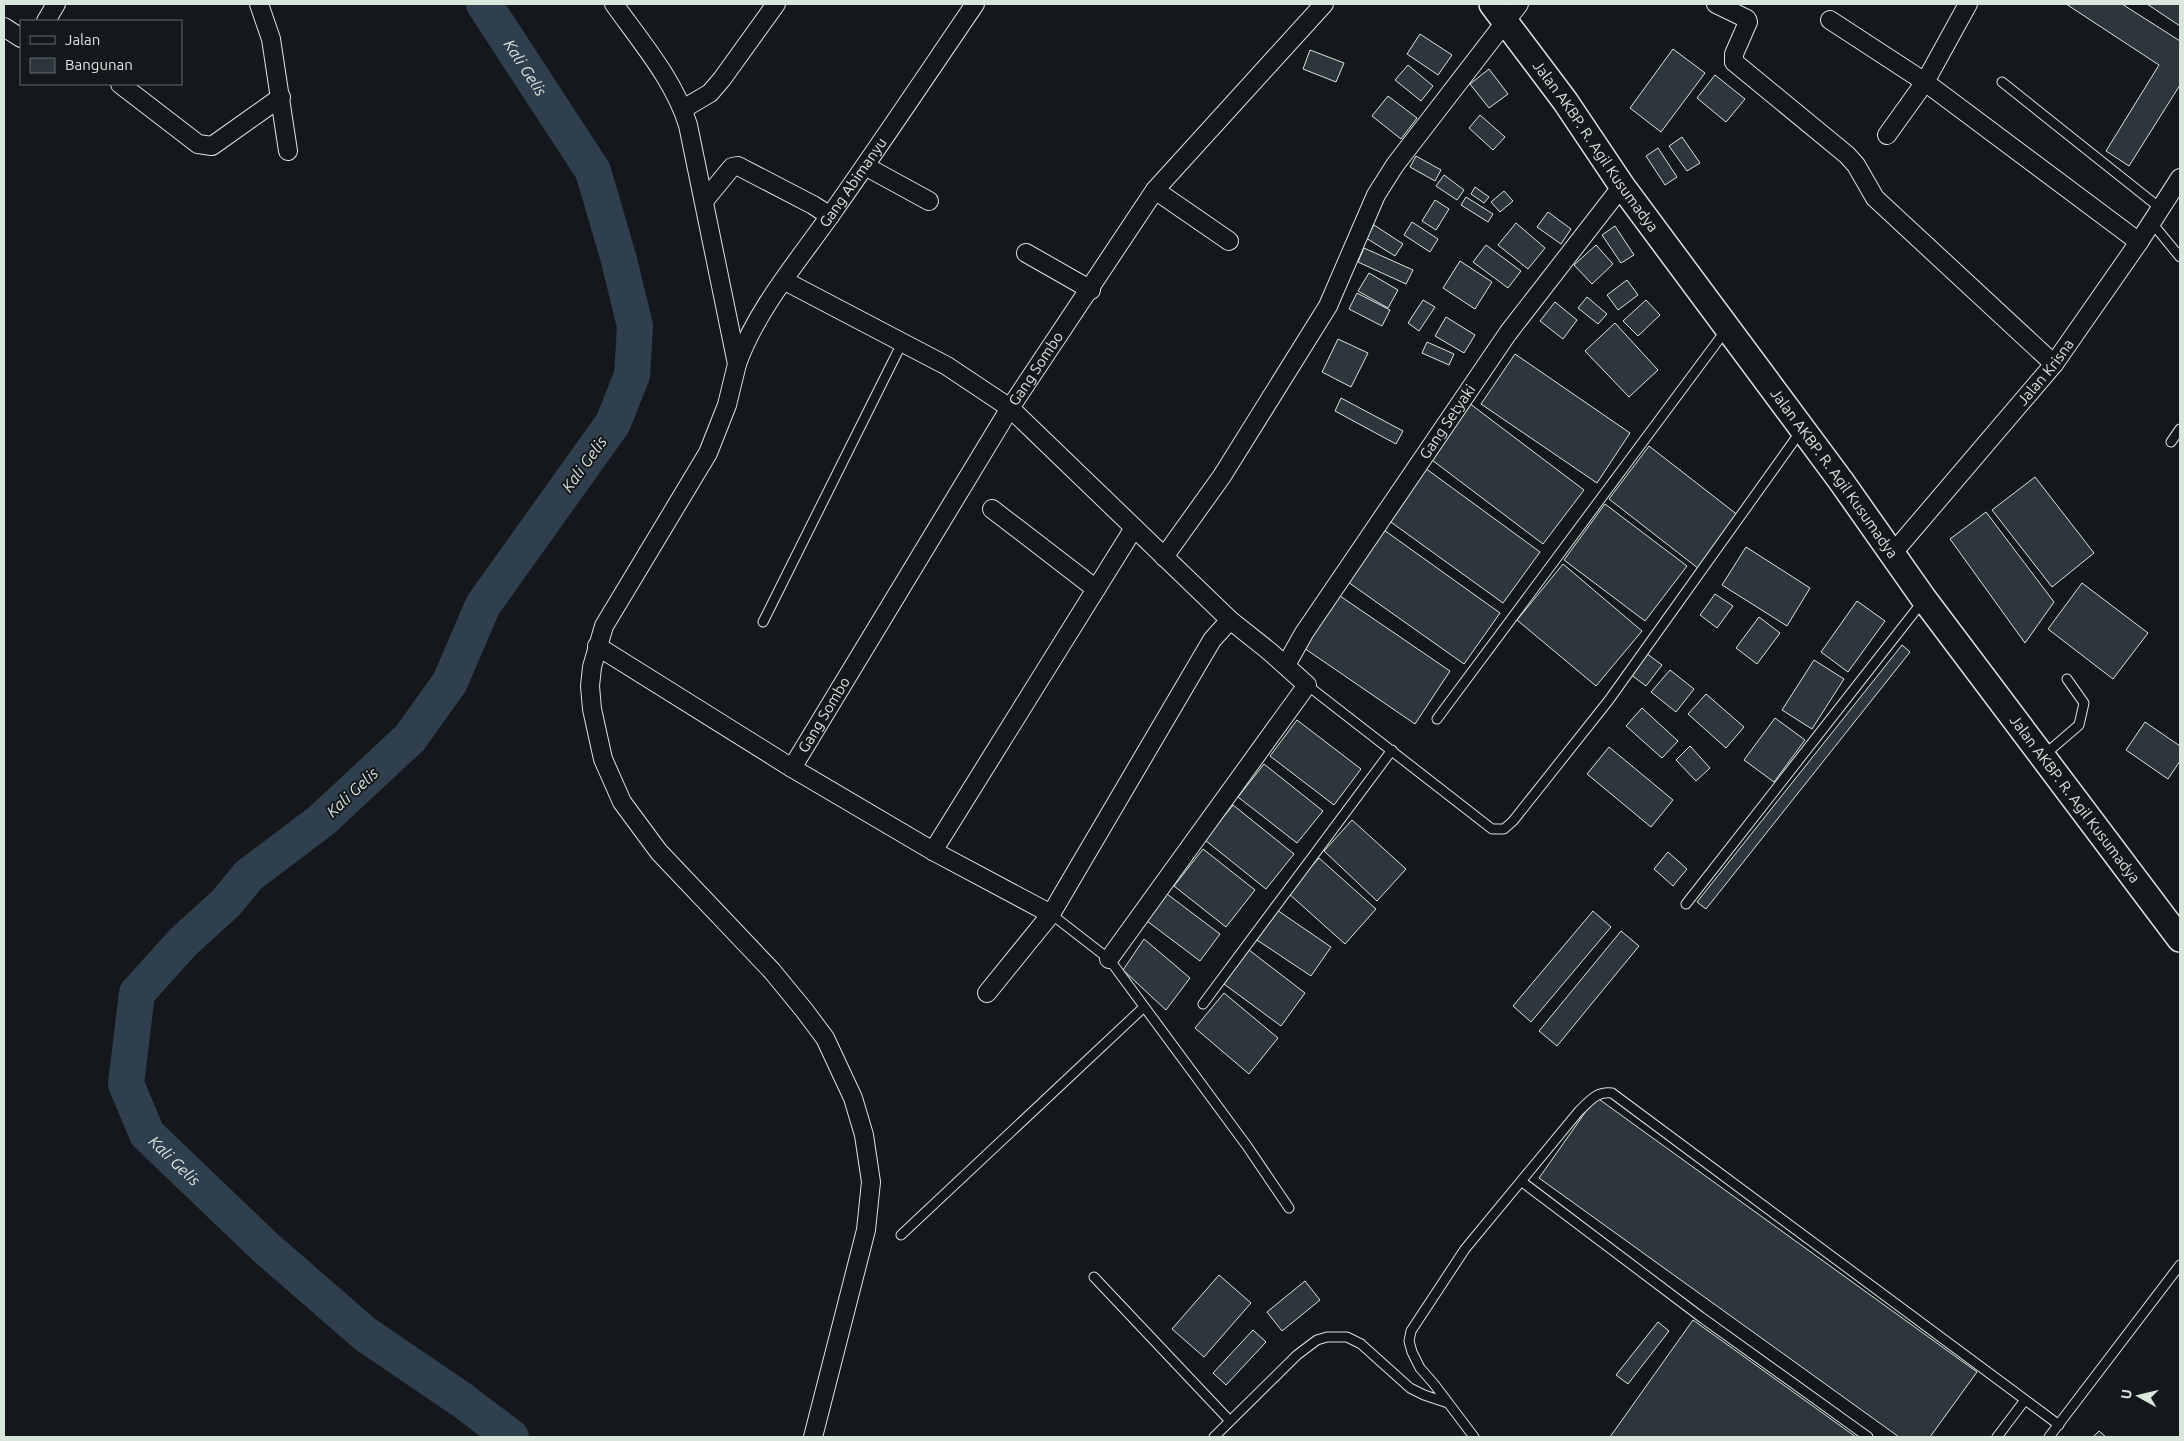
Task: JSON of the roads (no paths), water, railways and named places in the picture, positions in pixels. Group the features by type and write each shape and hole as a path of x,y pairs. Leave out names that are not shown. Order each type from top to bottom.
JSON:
{"main road":[{"name":"Jalan AKBP. R. Agil Kusumadya","path":"1505,10 1622,186 1841,481 1924,599 2180,940"}],"street":[{"path":"47,20 56,4"},
{"path":"259,4 271,39 288,151"},
{"path":"614,4 672,87 683,109 737,364"},
{"path":"683,109 710,93 776,4"},
{"name":"Gang Abimanyu","path":"813,1437 866,1230 871,1182 864,1135 853,1098 825,1038 772,971 659,852 622,802 603,759 592,709 590,686 592,667 597,646 615,606 708,453 727,406 737,364 752,328 975,4"},
{"name":"Gang Sombo","path":"792,768 1010,408 1091,290 1156,190 1324,4"},
{"path":"1716,4 1747,19 1748,22 1734,54 1734,62 1847,155 1856,165 1875,198 2054,364"},
{"path":"1887,135 1925,82 1968,4"},
{"path":"1164,557 1222,476 1328,306 1376,195 1395,165 1505,10"},
{"path":"1830,20 1925,82 2140,242"},
{"path":"4,27 20,37"},
{"path":"121,85 198,144 212,146 281,97"},
{"path":"704,201 732,167 738,166 813,205 830,216"},
{"path":"865,166 929,201"},
{"name":"Jalan Krisna","path":"1892,554 2054,364 2140,242 2180,178"},
{"name":"Gang Setyaki","path":"1286,665 1304,633 1476,378 1508,333 1622,186"},
{"path":"1156,190 1229,241"},
{"path":"1026,253 1091,290"},
{"path":"785,281 947,366 1010,408 1230,620 1286,665 1307,685 1109,959"},
{"path":"992,509 1096,589"},
{"path":"933,851 1134,528"},
{"path":"987,993 1051,914 1212,640 1230,620"},
{"path":"597,646 792,768 933,851 1051,914"}],"lane":[{"path":"2002,82 2156,216 2180,257"},
{"path":"1437,719 1727,329"},
{"path":"763,622 902,343"},
{"path":"2171,442 2180,429"},
{"path":"1307,685 1492,829 1504,829 1513,821 1609,700 1802,430"},
{"path":"1686,904 1924,599"},
{"path":"2043,756 2079,725 2084,703 2067,679"},
{"path":"1203,1004 1392,750"},
{"path":"1051,914 1109,959 1247,1146 1290,1208"},
{"path":"901,1236 1144,1007"},
{"path":"1474,1437 1420,1368 1409,1341 1411,1331 1465,1249 1579,1111 1596,1095 1604,1092 1612,1094 2059,1424"},
{"path":"1521,1181 1701,1317 1868,1437"},
{"path":"2049,1437 2180,1265"},
{"path":"1094,1277 1230,1422"},
{"path":"1214,1437 1297,1355 1317,1340 1336,1336 1347,1337 1361,1344 1410,1388 1448,1403"},
{"path":"1997,1437 2025,1400"}],"waterway":[{"name":"Kali Gelis","path":"484,4 593,171 619,260 635,326 632,375 613,423 483,605 450,682 410,738 322,820 248,876 226,903 184,941 137,993 126,1084 147,1134 265,1247 365,1334 462,1400 511,1437"}]}
